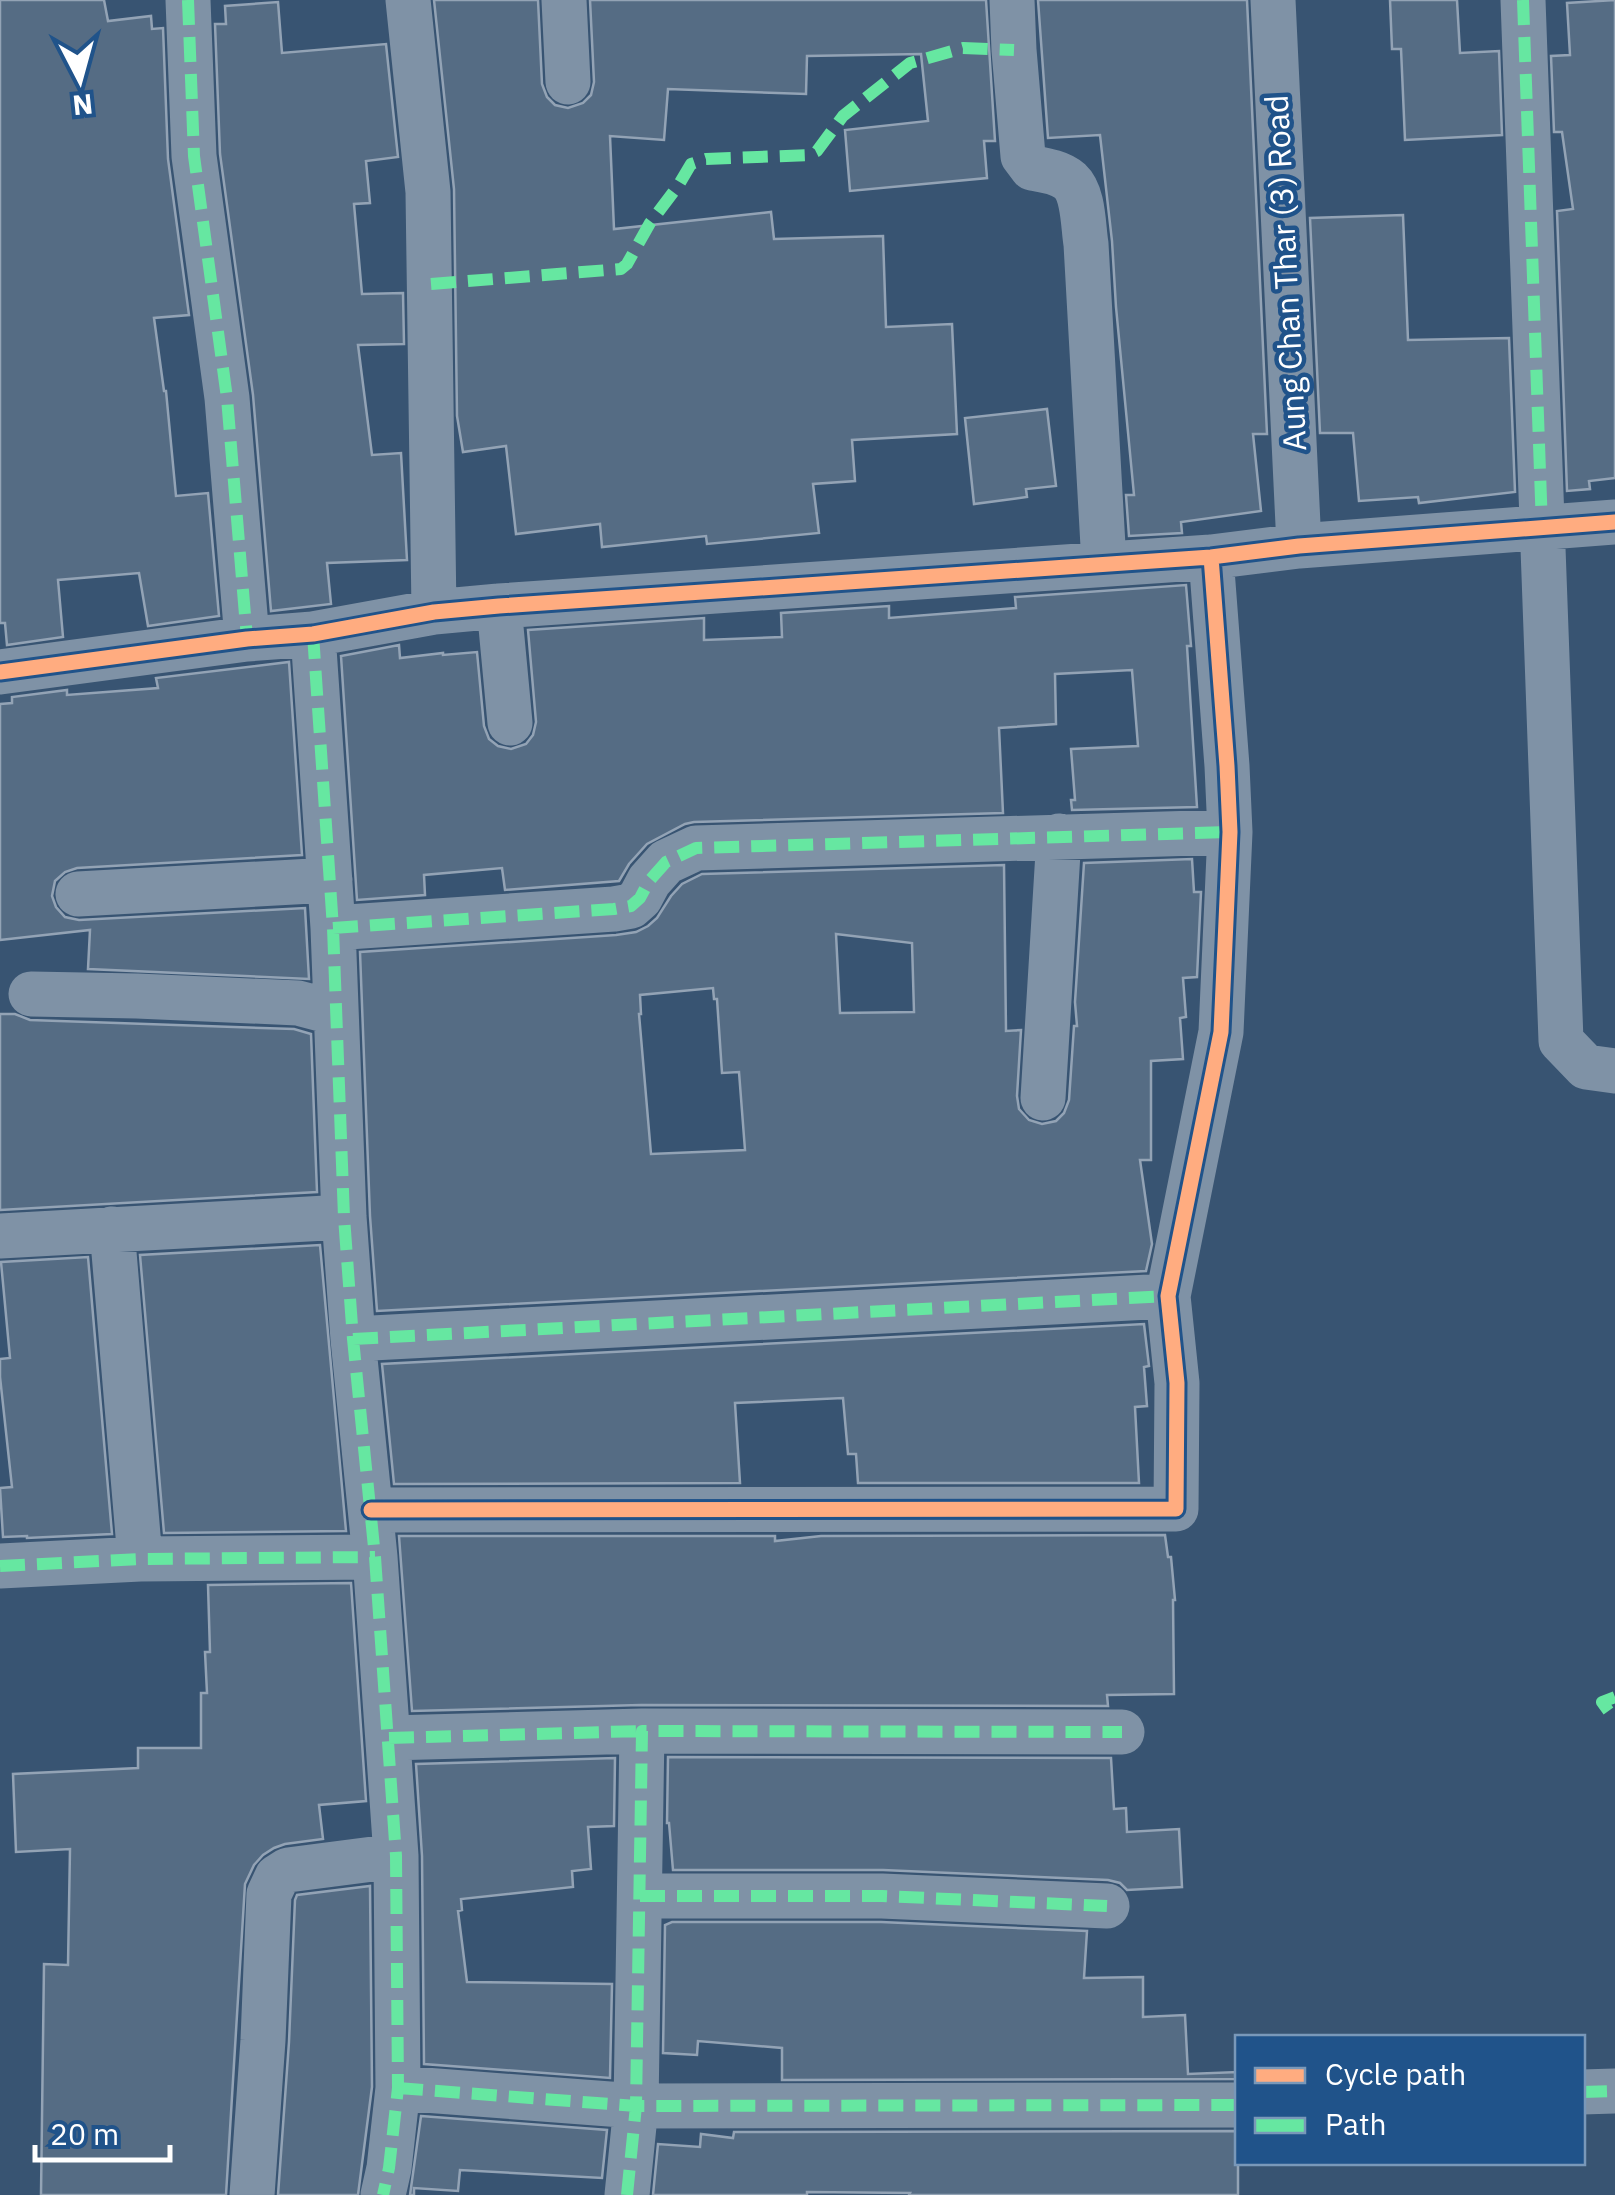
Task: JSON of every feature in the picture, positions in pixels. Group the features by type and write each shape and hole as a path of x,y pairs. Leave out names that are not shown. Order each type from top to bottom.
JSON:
{"street":[{"path":"188,0 194,156 227,398 246,639"},
{"path":"408,0 428,192 434,612"},
{"path":"564,0 568,82"},
{"path":"1012,0 1023,156 1032,168 1071,182 1079,198 1086,244 1104,564"},
{"name":"Aung Chan Thar (3) Road","path":"1273,0 1300,546"},
{"path":"1524,0 1561,1041 1586,1067 1615,1071"},
{"path":"0,672 246,639 313,634 434,612 1211,557 1300,546 1615,522"},
{"path":"370,1510 1176,1509 1177,1382 1168,1296 1220,1032 1230,832 1211,557"},
{"path":"499,606 510,723"},
{"path":"313,634 333,928 352,1339 376,1557 396,1856 398,2088 383,2195"},
{"path":"333,928 614,910 631,906 666,862 696,848 1230,832"},
{"path":"1043,1098 1059,836"},
{"path":"78,894 330,880"},
{"path":"31,994 298,1003 336,1013"},
{"path":"0,1236 344,1217"},
{"path":"112,1230 140,1559"},
{"path":"352,1339 1168,1296"},
{"path":"0,1566 140,1559 376,1557"},
{"path":"389,1738 642,1731 1122,1732"},
{"path":"626,2195 636,2106 642,1731"},
{"path":"252,2195 269,1894 277,1877 288,1870 396,1856"},
{"path":"640,1896 882,1896 1107,1906"},
{"path":"398,2088 636,2106 1235,2105"},
{"path":"1585,2092 1615,2091"}],"building":[{"path":"0,0 104,0 108,21 151,16 152,29 163,28 168,159 189,315 154,318 176,496 208,493 219,616 148,626 139,573 58,580 63,637 7,645 5,623 0,623"},
{"path":"434,0 538,0 542,84 555,105 568,108 583,103 591,95 594,82 590,0 986,0 995,141 984,141 987,178 850,191 845,130 928,121 921,54 807,56 806,94 668,89 664,140 610,136 614,229 771,212 774,239 883,236 886,327 952,324 957,434 852,440 855,481 813,484 819,533 707,544 706,536 602,547 600,524 516,534 506,446 463,452 457,416 454,189"},
{"path":"1038,0 1247,0 1267,434 1253,434 1261,511 1181,522 1182,533 1129,536 1126,495 1134,495 1100,135 1048,138"},
{"path":"1390,0 1457,0 1460,53 1499,51 1502,135 1405,140 1401,49 1392,49"},
{"path":"1615,0 1615,478 1589,481 1590,489 1567,491 1557,211 1573,209 1562,132 1554,132 1551,56 1570,55 1567,3"},
{"path":"278,2 282,53 386,44 398,157 366,161 370,203 354,204 362,294 403,293 404,344 358,345 372,455 401,453 407,560 327,563 331,604 271,611 253,395 220,154 215,24 226,24 225,6"},
{"path":"1403,215 1408,340 1509,338 1515,492 1419,503 1418,497 1359,501 1353,433 1320,433 1310,218"},
{"path":"1047,409 1056,486 1026,489 1027,497 974,504 965,418"},
{"path":"1186,585 1197,807 1072,810 1071,800 1075,800 1071,749 1138,746 1132,670 1055,674 1056,724 999,728 1003,813 694,822 647,844 619,881 505,890 502,868 424,875 425,895 357,900 341,656 399,645 400,658 477,652 484,726 489,739 511,749 526,744 536,722 528,630 704,618 704,640 782,637 781,613 889,606 889,618 1016,608 1015,597"},
{"path":"289,662 302,855 77,868 55,881 52,896 65,917 79,920 305,908 309,979 88,969 90,930 0,940 0,704 12,703 12,697 67,690 67,695 158,688 156,678"},
{"path":"1192,859 1194,892 1201,892 1197,977 1183,978 1183,1059 1151,1061 1151,1160 1140,1160 1152,1244 1146,1271 377,1311 360,952 636,932 657,918 682,884 702,874 1004,865 1006,1031 1021,1030 1019,1109 1029,1120 1042,1124 1056,1121 1069,1100 1077,1026 1075,1002 1084,863","holes":["836,934 912,943 914,1012 840,1013","713,988 722,1073 739,1072 745,1150 651,1154 640,995"]},
{"path":"0,1014 30,1020 294,1029 311,1034 317,1192 0,1210"},
{"path":"320,1245 346,1531 164,1533 140,1255"},
{"path":"88,1257 112,1534 3,1537 0,1488 12,1487 0,1377 0,1359 10,1358 1,1262"},
{"path":"1144,1324 1149,1366 1144,1367 1147,1406 1135,1407 1139,1483 858,1483 856,1454 848,1454 843,1398 735,1403 740,1483 394,1484 382,1364"},
{"path":"1165,1535 1175,1600 1174,1694 1107,1695 1108,1706 641,1705 412,1711 399,1536 775,1536 775,1541 821,1536"},
{"path":"351,1583 366,1801 319,1805 323,1839 274,1848 254,1865 245,1884 226,2195 41,2195 44,1964 68,1965 70,1849 16,1852 13,1774 138,1768 138,1748 201,1748 201,1693 207,1693 205,1652 210,1652 208,1585"},
{"path":"668,1757 1111,1758 1114,1809 1126,1808 1127,1832 1179,1829 1182,1887 1127,1890 1108,1880 883,1870 673,1870 667,1823"},
{"path":"615,1758 614,1826 588,1827 591,1869 572,1871 573,1887 461,1899 462,1910 458,1911 467,1982 612,1984 610,2078 424,2064 422,1856 416,1764"},
{"path":"370,1886 372,2087 358,2195 278,2195 295,1900 297,1895"},
{"path":"881,1922 1087,1931 1084,1978 1143,1977 1143,2017 1185,2015 1188,2074 1235,2072 1235,2079 782,2080 782,2048 698,2041 697,2055 663,2053 665,1925"},
{"path":"421,2116 607,2130 602,2178 460,2170 458,2191 414,2188 414,2195 410,2195"},
{"path":"1235,2131 1238,2195 653,2195 658,2144 700,2147 701,2134 733,2138 734,2132"}],"marked path":[{"path":"188,0 194,156 227,398 247,639"},
{"path":"1523,0 1542,527"},
{"path":"431,284 621,269 691,164 706,159 809,155 817,151 843,116 910,63 963,48 1014,50"},
{"path":"313,634 333,928 344,1217 375,1557 396,1856 398,2088 383,2195"},
{"path":"333,928 631,906 666,862 696,848 1230,832"},
{"path":"353,1339 1168,1296"},
{"path":"0,1566 140,1559 375,1557"},
{"path":"1615,1697 1602,1702 1615,1720"},
{"path":"389,1738 642,1731"},
{"path":"627,2195 636,2106 642,1731 1122,1732"},
{"path":"640,1896 882,1896 1107,1906"},
{"path":"398,2088 636,2106 1235,2105"},
{"path":"1585,2092 1615,2091"}],"cycle path":[{"path":"0,672 313,634 434,612 1211,557 1299,546 1615,522"},
{"path":"371,1510 1176,1509 1177,1383 1168,1296 1221,1032 1230,832 1211,557"}]}
